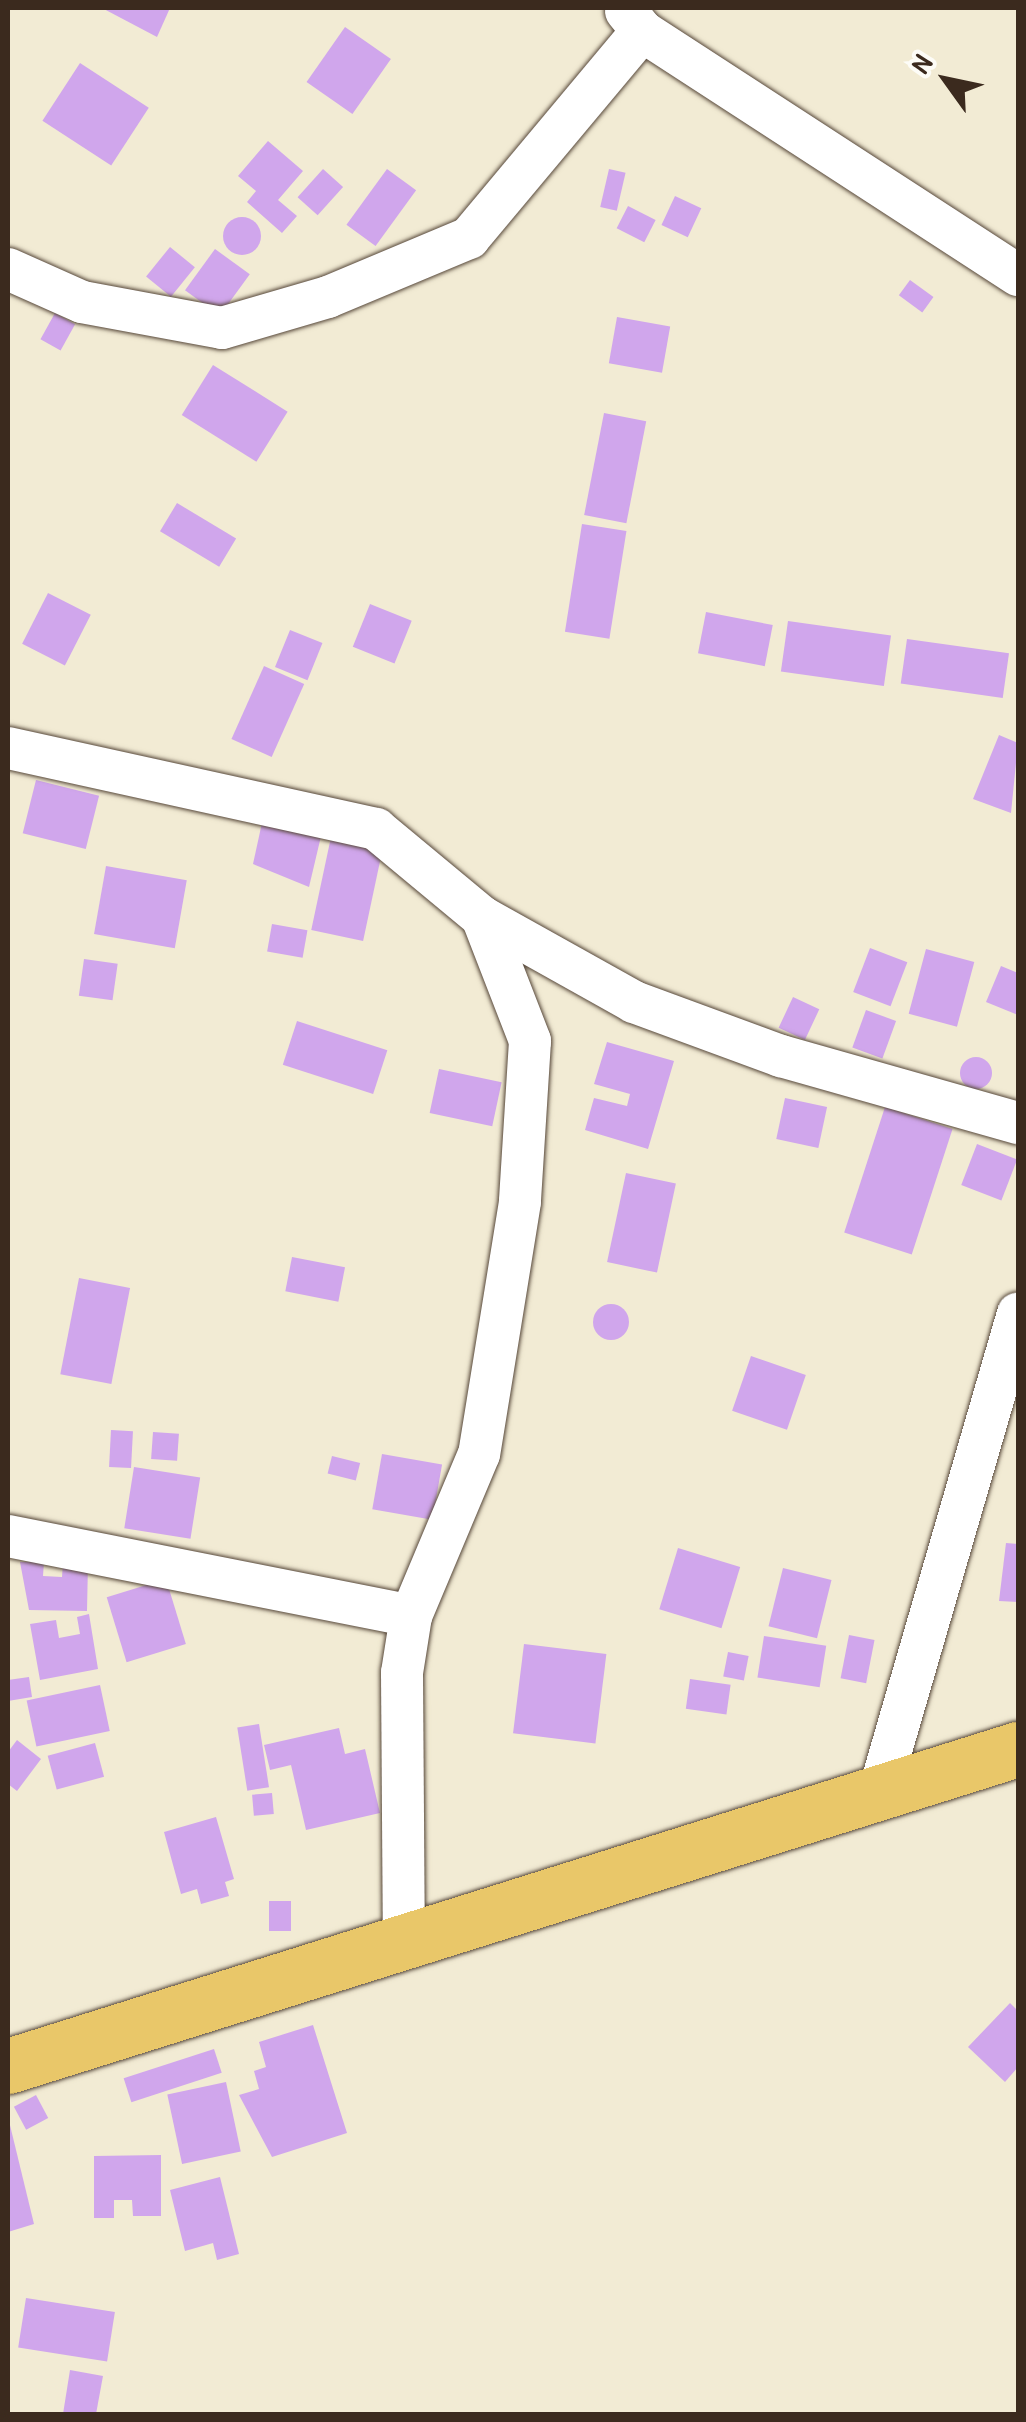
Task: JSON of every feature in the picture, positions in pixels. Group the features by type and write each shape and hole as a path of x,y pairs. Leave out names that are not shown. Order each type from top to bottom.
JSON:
{"main road":[{"path":"8,2065 404,1943 881,1785 1018,1749"}],"street":[{"path":"8,269 82,302 222,328 328,297 469,238 633,19 1018,275"},
{"path":"8,748 376,829 482,918 634,1002 781,1056 1018,1123"},
{"path":"404,1943 399,1720 411,1616 479,1454 520,1202 530,1041 482,918"},
{"path":"881,1785 1018,1313"},
{"path":"8,1536 411,1616"}],"building":[{"path":"102,8 170,8 157,37"},
{"path":"345,27 391,59 352,114 307,82"},
{"path":"80,63 149,108 111,166 42,121"},
{"path":"268,141 303,171 278,200 297,216 282,233 247,202 256,191 238,176"},
{"path":"323,169 343,187 318,215 298,197"},
{"path":"387,169 416,190 376,246 346,225"},
{"path":"609,169 626,173 617,211 600,207"},
{"path":"675,196 701,208 688,237 661,225"},
{"path":"628,206 656,220 644,242 617,228"},
{"path":"242,217 256,222 261,236 256,250 242,255 228,250 223,236 228,222"},
{"path":"170,247 195,267 171,297 146,277"},
{"path":"215,249 250,274 220,316 185,290"},
{"path":"910,280 933,297 922,312 899,295"},
{"path":"55,313 75,324 61,350 40,339"},
{"path":"617,317 670,326 662,373 609,363"},
{"path":"213,365 288,412 256,462 182,415"},
{"path":"604,413 646,421 626,523 584,515"},
{"path":"177,503 236,539 219,567 160,531"},
{"path":"582,524 626,531 609,639 565,632"},
{"path":"48,593 91,615 65,666 22,644"},
{"path":"370,604 412,621 394,664 353,647"},
{"path":"706,612 773,625 765,666 698,653"},
{"path":"788,621 891,635 884,686 781,672"},
{"path":"290,630 322,643 307,680 275,667"},
{"path":"907,639 1009,653 1003,698 901,684"},
{"path":"264,666 304,684 272,757 231,739"},
{"path":"999,735 1018,743 1011,813 973,799"},
{"path":"36,780 99,796 86,849 23,833"},
{"path":"263,818 322,832 309,887 253,864"},
{"path":"331,837 383,848 363,941 311,930"},
{"path":"106,866 187,880 175,948 94,934"},
{"path":"272,924 307,930 303,958 267,952"},
{"path":"870,948 907,962 890,1006 853,992"},
{"path":"926,949 974,962 957,1027 909,1014"},
{"path":"84,959 118,964 113,1000 79,996"},
{"path":"1001,966 1018,973 1018,1015 986,1002"},
{"path":"793,997 819,1009 805,1040 779,1028"},
{"path":"866,1010 896,1021 882,1059 852,1048"},
{"path":"297,1021 387,1050 373,1094 283,1065"},
{"path":"607,1042 674,1061 648,1149 585,1130 594,1098 627,1106 630,1094 594,1084"},
{"path":"976,1057 987,1062 992,1073 987,1084 976,1089 965,1084 960,1073 965,1062"},
{"path":"439,1069 502,1082 492,1126 430,1113"},
{"path":"785,1098 827,1107 818,1148 776,1139"},
{"path":"885,1107 953,1129 912,1254 844,1233"},
{"path":"977,1144 1017,1159 1001,1200 961,1185"},
{"path":"626,1173 676,1184 657,1273 607,1262"},
{"path":"292,1257 345,1267 338,1302 285,1291"},
{"path":"79,1278 130,1288 111,1384 60,1374"},
{"path":"611,1304 624,1309 629,1322 624,1335 611,1340 598,1335 593,1322 598,1309"},
{"path":"751,1356 806,1375 787,1430 732,1411"},
{"path":"111,1430 133,1431 131,1468 109,1467"},
{"path":"153,1432 179,1434 177,1461 151,1459"},
{"path":"382,1454 442,1465 432,1520 372,1509"},
{"path":"332,1456 360,1463 356,1480 328,1473"},
{"path":"134,1467 200,1477 190,1539 124,1528"},
{"path":"1006,1543 1018,1544 1018,1602 999,1601"},
{"path":"678,1548 740,1567 721,1628 659,1609"},
{"path":"20,1562 44,1562 43,1576 62,1577 63,1562 88,1563 87,1611 29,1610"},
{"path":"783,1568 832,1580 817,1638 768,1626"},
{"path":"166,1579 186,1644 127,1662 107,1597"},
{"path":"89,1614 98,1669 40,1680 30,1624 56,1620 59,1638 80,1634 77,1617"},
{"path":"849,1635 875,1640 866,1683 841,1678"},
{"path":"764,1636 826,1646 820,1687 757,1677"},
{"path":"524,1644 606,1654 595,1743 513,1733"},
{"path":"728,1652 749,1656 744,1681 723,1677"},
{"path":"29,1677 32,1697 8,1701 8,1680"},
{"path":"690,1679 731,1685 726,1714 686,1709"},
{"path":"100,1685 110,1731 36,1747 27,1701"},
{"path":"259,1724 269,1787 247,1791 237,1727"},
{"path":"339,1728 345,1754 365,1749 380,1813 306,1830 291,1765 270,1770 264,1745"},
{"path":"17,1740 41,1759 17,1791 8,1784 8,1752"},
{"path":"95,1743 104,1777 57,1789 48,1756"},
{"path":"272,1793 274,1814 254,1816 252,1795"},
{"path":"216,1817 234,1879 225,1882 229,1896 201,1904 197,1889 181,1894 164,1832"},
{"path":"269,1901 291,1901 291,1931 269,1931"},
{"path":"1010,2003 1018,2011 1018,2067 1005,2082 968,2047"},
{"path":"313,2025 347,2133 272,2157 239,2095 259,2089 254,2071 266,2067 259,2042"},
{"path":"214,2049 222,2073 131,2102 124,2078"},
{"path":"226,2082 241,2151 182,2164 167,2094"},
{"path":"36,2095 48,2118 26,2130 14,2107"},
{"path":"8,2117 34,2224 8,2232"},
{"path":"161,2155 161,2216 133,2216 132,2200 114,2200 114,2218 94,2218 94,2156"},
{"path":"220,2177 239,2254 217,2260 213,2243 185,2251 170,2190"},
{"path":"26,2298 115,2312 107,2361 18,2347"},
{"path":"70,2370 103,2376 96,2414 63,2414"}]}
